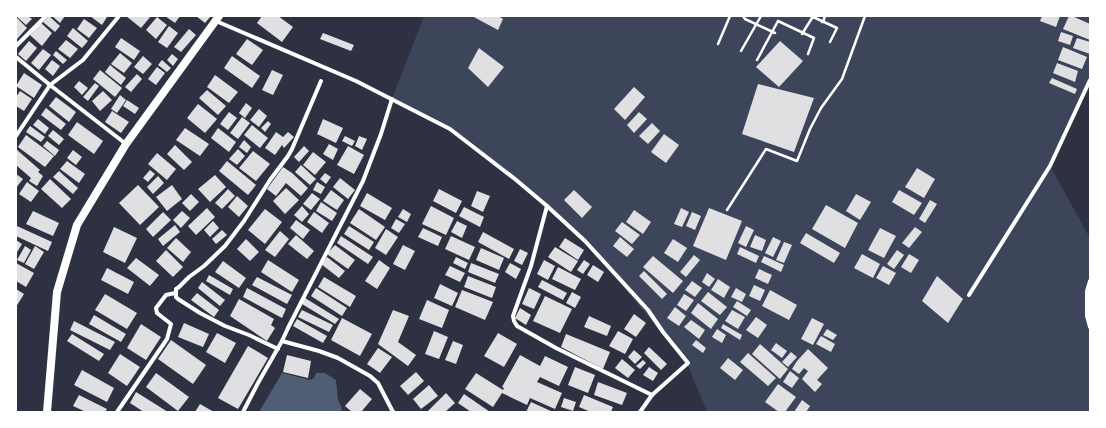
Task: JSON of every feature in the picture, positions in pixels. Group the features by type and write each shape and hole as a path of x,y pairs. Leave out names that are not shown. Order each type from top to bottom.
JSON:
{"main road":[{"path":"47,412 57,292 77,225 126,144 218,18"}],"street":[{"path":"16,46 46,16"},
{"path":"16,136 50,85 83,60 118,16"},
{"path":"218,18 356,80 450,129 510,175 547,206 585,242 648,310 663,332 688,363 652,395 640,412"},
{"path":"16,57 126,144"},
{"path":"969,295 1050,166 1090,80"},
{"path":"117,412 167,339 171,324 157,313 156,308 166,295 175,293 188,277 204,266 225,246 244,221 292,149 321,81"},
{"path":"243,412 278,349 363,181 381,134 392,99"},
{"path":"547,206 531,266 513,316 514,322 517,326 556,348 652,395"},
{"path":"1090,281 1087,291 1087,316 1090,327"},
{"path":"175,293 176,297 212,319 278,349"},
{"path":"282,341 338,358 370,376 378,383 393,412"}],"path":[{"path":"718,44 730,16"},
{"path":"743,16 745,19 773,32"},
{"path":"741,51 761,16"},
{"path":"811,16 823,22"},
{"path":"823,22 824,16"},
{"path":"727,210 766,149 797,161 810,128 821,108 842,79 865,16"},
{"path":"802,33 812,18 837,28 830,42"},
{"path":"757,60 778,21 814,38 808,54"}],"shaded area":[{"path":"424,16 1090,16 1090,75 1050,166 1090,238 1090,281 1087,291 1090,310 1090,412 707,412 687,363 585,241 510,175 450,129 392,99"},
{"path":"282,373 310,380 314,378 316,373 325,373 336,380 338,400 342,412 259,412"}],"building":[{"path":"16,16 28,16 32,19 26,25"},
{"path":"49,16 60,26 55,32 43,22"},
{"path":"52,16 65,16 60,23"},
{"path":"90,16 106,16 107,17 102,25"},
{"path":"126,16 151,16 141,28"},
{"path":"165,16 180,16 175,23"},
{"path":"196,16 211,16 205,23"},
{"path":"262,16 278,16 293,27 282,42 257,23"},
{"path":"472,16 498,16 503,19 498,30"},
{"path":"1042,16 1060,16 1056,27 1040,21"},
{"path":"1069,16 1090,24 1090,40 1063,29"},
{"path":"16,17 27,28 17,39 16,38"},
{"path":"157,17 167,25 156,39 146,30"},
{"path":"84,19 97,28 89,38 77,29"},
{"path":"41,23 52,33 42,46 30,35"},
{"path":"169,26 178,33 167,48 158,42"},
{"path":"73,28 88,41 82,48 67,36"},
{"path":"189,29 196,35 181,52 174,47"},
{"path":"1061,32 1073,36 1070,45 1058,41"},
{"path":"323,33 354,45 351,51 320,39"},
{"path":"121,38 140,51 134,60 115,47"},
{"path":"1077,38 1090,42 1090,54 1073,48"},
{"path":"247,39 263,50 252,65 236,54"},
{"path":"66,40 78,49 70,58 58,49"},
{"path":"29,41 37,48 26,61 18,54"},
{"path":"780,41 803,61 779,87 756,67"},
{"path":"1063,47 1087,57 1082,69 1058,60"},
{"path":"479,48 504,67 488,87 468,68"},
{"path":"43,49 51,55 39,70 31,63"},
{"path":"56,51 67,60 63,64 53,55"},
{"path":"120,53 132,63 124,73 111,64"},
{"path":"172,54 178,59 173,66 167,60"},
{"path":"143,56 152,64 143,74 134,67"},
{"path":"232,56 260,76 252,88 224,68"},
{"path":"52,60 60,66 53,76 45,69"},
{"path":"162,60 171,68 167,72 158,65"},
{"path":"1057,63 1078,71 1075,82 1053,73"},
{"path":"110,65 126,78 121,85 105,72"},
{"path":"157,67 165,73 156,85 148,79"},
{"path":"100,70 122,88 115,97 93,79"},
{"path":"272,70 283,75 273,95 262,90"},
{"path":"24,73 42,85 34,98 16,86"},
{"path":"137,74 142,79 131,92 125,87"},
{"path":"215,75 238,92 229,103 207,87"},
{"path":"1052,78 1077,89 1075,94 1049,83"},
{"path":"79,81 88,88 82,95 74,87"},
{"path":"95,83 99,86 88,101 83,97"},
{"path":"758,84 814,98 794,152 742,134"},
{"path":"634,87 645,97 625,120 614,109"},
{"path":"207,90 226,106 218,115 199,98"},
{"path":"20,91 32,99 24,111 16,106 16,97"},
{"path":"103,91 112,100 100,111 92,101"},
{"path":"120,95 126,100 117,113 111,109"},
{"path":"56,97 76,112 69,122 49,106"},
{"path":"127,100 139,108 135,114 123,106"},
{"path":"246,103 252,108 245,118 239,113"},
{"path":"198,104 217,119 205,133 187,118"},
{"path":"46,108 66,124 61,130 41,115"},
{"path":"259,109 267,116 259,127 250,120"},
{"path":"112,111 129,122 121,133 105,122"},
{"path":"229,112 237,118 228,130 220,124"},
{"path":"639,112 647,119 634,133 627,125"},
{"path":"242,117 250,123 238,139 230,133"},
{"path":"38,119 49,128 45,134 33,125"},
{"path":"323,119 343,128 336,143 317,134"},
{"path":"268,121 271,124 265,132 261,128"},
{"path":"77,122 103,141 94,154 68,135"},
{"path":"652,123 660,131 648,144 639,136"},
{"path":"252,125 268,138 260,148 244,135"},
{"path":"30,126 45,137 41,142 26,132"},
{"path":"185,128 209,144 200,156 176,140"},
{"path":"218,128 236,142 229,152 211,138"},
{"path":"53,130 64,139 59,145 48,136"},
{"path":"276,132 283,137 288,132 294,137 284,148 282,145 275,155 265,148"},
{"path":"664,134 679,145 666,163 651,152"},
{"path":"26,135 54,156 45,167 18,147"},
{"path":"345,136 355,141 352,146 342,141"},
{"path":"359,136 367,139 362,150 355,146"},
{"path":"244,140 251,147 247,153 239,147"},
{"path":"47,141 59,150 55,156 43,146"},
{"path":"329,144 338,149 333,160 323,154"},
{"path":"175,145 192,162 184,170 167,154"},
{"path":"304,146 309,151 299,162 294,157"},
{"path":"348,146 364,155 354,174 337,165"},
{"path":"16,149 40,170 38,172 43,176 37,186 29,181 31,178 16,165"},
{"path":"238,149 245,156 237,165 229,159"},
{"path":"73,150 82,157 76,165 67,158"},
{"path":"253,151 270,164 256,181 239,168"},
{"path":"313,152 326,162 315,175 303,165"},
{"path":"157,153 176,169 167,180 148,164"},
{"path":"67,161 85,174 79,183 60,169"},
{"path":"227,161 256,185 248,195 219,171"},
{"path":"301,165 316,179 310,185 295,172"},
{"path":"283,167 308,188 301,196 286,183 276,196 267,189"},
{"path":"917,168 935,179 924,198 905,187"},
{"path":"150,170 155,174 148,182 143,178"},
{"path":"59,171 78,188 73,194 53,177"},
{"path":"325,173 331,177 326,184 320,179"},
{"path":"16,174 23,179 16,188"},
{"path":"215,175 226,187 210,202 198,189"},
{"path":"158,176 164,183 153,194 147,187"},
{"path":"340,178 355,190 348,199 333,187"},
{"path":"50,179 71,199 62,208 41,189"},
{"path":"27,182 39,191 31,202 19,194"},
{"path":"317,182 325,187 321,194 313,190"},
{"path":"138,185 159,207 140,225 119,203"},
{"path":"172,185 182,199 167,211 156,197"},
{"path":"286,188 299,200 285,214 273,201"},
{"path":"228,189 235,196 222,209 215,203"},
{"path":"439,189 462,201 456,213 433,201"},
{"path":"331,190 344,200 337,210 323,201"},
{"path":"574,190 592,207 582,218 564,200"},
{"path":"899,190 922,203 914,215 892,202"},
{"path":"477,191 490,196 483,212 471,206"},
{"path":"312,193 320,199 311,210 303,204"},
{"path":"367,193 392,208 385,220 360,206"},
{"path":"191,194 199,202 190,211 182,203"},
{"path":"856,194 871,202 860,220 846,211"},
{"path":"237,196 248,206 239,217 228,207"},
{"path":"930,200 937,204 925,223 919,219"},
{"path":"321,202 337,213 332,221 316,211"},
{"path":"826,205 858,223 845,248 812,229"},
{"path":"302,206 309,214 302,222 294,215"},
{"path":"431,206 454,218 446,235 422,224"},
{"path":"464,207 484,217 480,227 459,216"},
{"path":"207,208 215,217 196,235 188,226"},
{"path":"681,208 689,212 682,227 674,224"},
{"path":"709,208 742,221 726,260 693,246"},
{"path":"265,209 282,222 265,244 248,230"},
{"path":"359,209 385,227 376,240 350,223"},
{"path":"403,209 411,214 407,222 398,217"},
{"path":"634,210 651,222 643,234 626,222"},
{"path":"33,211 59,223 53,236 26,224"},
{"path":"182,211 190,218 181,228 173,220"},
{"path":"163,212 171,220 153,237 146,229"},
{"path":"314,212 329,223 322,233 307,222"},
{"path":"692,212 701,216 695,230 686,226"},
{"path":"396,219 405,224 399,233 391,228"},
{"path":"296,220 310,230 303,239 290,228"},
{"path":"213,221 219,228 210,237 204,230"},
{"path":"457,221 467,226 462,238 451,232"},
{"path":"622,222 640,235 632,244 615,231"},
{"path":"175,225 180,232 163,246 158,239"},
{"path":"17,226 52,242 48,251 16,236"},
{"path":"349,226 374,242 369,250 344,234"},
{"path":"746,226 754,230 746,247 738,243"},
{"path":"114,227 137,238 125,263 103,252"},
{"path":"915,227 922,232 909,248 902,243"},
{"path":"423,228 442,237 438,246 418,237"},
{"path":"880,228 896,236 884,258 868,250"},
{"path":"386,229 398,237 386,255 375,248"},
{"path":"222,230 227,235 216,244 212,239"},
{"path":"280,231 289,239 275,257 265,250"},
{"path":"483,232 514,249 509,259 478,242"},
{"path":"806,233 840,253 834,263 800,243"},
{"path":"296,235 314,251 307,259 288,244"},
{"path":"755,235 766,240 762,251 750,247"},
{"path":"341,236 373,257 368,264 337,243"},
{"path":"451,236 475,247 469,260 445,249"},
{"path":"620,237 634,249 627,257 613,246"},
{"path":"773,237 781,241 773,257 765,253"},
{"path":"176,238 191,252 183,262 167,248"},
{"path":"565,238 584,250 578,260 559,247"},
{"path":"246,239 259,252 250,261 237,249"},
{"path":"673,239 687,248 678,262 664,253"},
{"path":"16,240 22,244 16,254"},
{"path":"784,242 792,245 784,263 776,260"},
{"path":"335,245 355,260 348,269 327,254"},
{"path":"403,245 415,251 405,270 393,264"},
{"path":"25,246 31,250 24,263 17,260"},
{"path":"35,246 44,252 34,269 25,264"},
{"path":"555,247 578,261 571,272 548,257"},
{"path":"740,247 759,256 756,263 737,254"},
{"path":"481,248 504,258 499,270 476,260"},
{"path":"520,249 528,253 522,265 514,261"},
{"path":"166,250 183,267 173,277 156,261"},
{"path":"897,250 904,255 894,269 887,264"},
{"path":"862,254 880,264 873,278 854,268"},
{"path":"909,254 919,260 911,273 901,267"},
{"path":"694,255 700,260 686,277 680,272"},
{"path":"653,256 683,281 673,293 643,267"},
{"path":"764,256 784,265 781,272 761,262"},
{"path":"327,257 345,271 339,278 321,264"},
{"path":"456,257 468,263 465,269 453,263"},
{"path":"136,258 159,275 150,286 127,268"},
{"path":"268,260 299,280 292,292 261,272"},
{"path":"379,260 390,268 377,289 365,281"},
{"path":"544,260 555,266 548,280 537,274"},
{"path":"584,260 590,264 583,274 577,270"},
{"path":"223,261 246,278 239,288 215,272"},
{"path":"16,263 34,273 26,287 16,281"},
{"path":"471,263 499,274 495,283 468,272"},
{"path":"510,263 521,269 516,279 505,272"},
{"path":"593,265 604,272 598,282 587,275"},
{"path":"450,266 465,273 460,282 445,275"},
{"path":"883,266 896,273 889,285 876,278"},
{"path":"558,267 581,279 575,290 552,279"},
{"path":"107,268 134,282 128,294 101,280"},
{"path":"759,269 772,275 768,284 755,278"},
{"path":"644,271 667,294 662,299 639,276"},
{"path":"707,273 715,279 709,287 702,282"},
{"path":"209,275 233,289 230,295 206,281"},
{"path":"468,276 496,287 492,298 464,287"},
{"path":"937,276 963,299 948,323 922,301"},
{"path":"257,277 292,295 287,304 252,285"},
{"path":"324,277 356,296 350,307 318,287"},
{"path":"718,279 730,287 724,298 711,290"},
{"path":"542,280 567,293 563,300 538,287"},
{"path":"692,281 702,288 695,297 685,290"},
{"path":"202,282 225,300 220,306 198,288"},
{"path":"440,284 458,293 452,306 434,298"},
{"path":"754,285 765,290 760,301 749,296"},
{"path":"247,288 286,309 282,318 243,297"},
{"path":"316,288 347,308 342,316 311,296"},
{"path":"529,288 541,294 534,309 522,304"},
{"path":"736,288 746,294 742,302 731,297"},
{"path":"16,289 24,294 16,307"},
{"path":"462,290 493,302 485,320 455,307"},
{"path":"770,290 797,305 789,320 762,306"},
{"path":"572,292 581,297 575,308 566,303"},
{"path":"708,292 727,307 720,315 701,301"},
{"path":"197,293 219,310 214,317 191,300"},
{"path":"105,294 137,313 127,329 95,310"},
{"path":"684,294 694,300 686,311 677,305"},
{"path":"545,296 572,309 560,333 533,321"},
{"path":"305,298 339,319 335,324 302,304"},
{"path":"239,299 274,319 271,325 275,328 267,341 230,316"},
{"path":"427,300 449,310 442,328 419,319"},
{"path":"737,301 751,310 747,316 733,307"},
{"path":"698,303 718,319 711,329 691,313"},
{"path":"675,307 686,316 679,326 667,318"},
{"path":"520,308 531,315 526,325 515,318"},
{"path":"302,310 333,325 329,332 298,317"},
{"path":"393,310 409,316 398,342 416,355 408,366 378,344"},
{"path":"732,310 745,317 738,329 725,321"},
{"path":"634,314 646,323 636,337 624,329"},
{"path":"94,315 126,334 121,342 89,324"},
{"path":"589,316 611,326 607,336 584,327"},
{"path":"756,317 767,325 758,338 746,330"},
{"path":"342,318 372,334 360,356 331,340"},
{"path":"812,318 824,324 813,345 801,339"},
{"path":"297,319 327,336 323,343 293,326"},
{"path":"691,320 705,330 699,339 684,327"},
{"path":"74,321 115,342 110,350 70,330"},
{"path":"184,323 209,334 203,347 178,337"},
{"path":"141,324 161,337 146,360 127,348"},
{"path":"723,324 742,335 740,340 721,328"},
{"path":"717,329 726,335 722,343 712,337"},
{"path":"827,329 837,335 833,340 823,335"},
{"path":"434,331 448,337 439,359 425,354"},
{"path":"618,331 633,339 625,354 609,346"},
{"path":"217,333 236,343 225,363 206,352"},
{"path":"498,333 517,344 504,367 484,356"},
{"path":"72,334 104,354 99,361 67,341"},
{"path":"566,334 610,352 603,369 561,347"},
{"path":"821,336 835,344 831,352 816,344"},
{"path":"171,340 206,365 193,384 158,359"},
{"path":"696,340 706,348 703,353 692,345"},
{"path":"453,341 463,345 456,364 445,360"},
{"path":"776,343 787,351 782,358 771,350"},
{"path":"760,344 788,369 780,379 752,354"},
{"path":"248,346 268,358 238,409 218,398"},
{"path":"649,347 667,364 661,370 644,353"},
{"path":"378,348 392,357 380,373 367,364"},
{"path":"808,349 828,368 817,380 822,384 815,392 802,379 808,371 804,368 799,374 792,369"},
{"path":"634,350 642,357 635,364 628,357"},
{"path":"791,352 797,357 788,367 782,362"},
{"path":"748,353 776,378 768,386 740,362"},
{"path":"120,354 140,367 127,386 108,373"},
{"path":"287,355 311,361 308,378 283,372"},
{"path":"520,355 540,366 545,356 568,367 559,386 540,377 537,382 562,393 555,409 530,398 527,405 502,393 493,407 465,389 476,373 503,390 504,388 502,387"},
{"path":"728,358 743,370 735,380 720,368"},
{"path":"622,359 635,370 628,378 615,368"},
{"path":"643,360 646,363 640,369 636,366"},
{"path":"575,367 595,375 588,393 568,385"},
{"path":"649,367 658,373 653,381 643,375"},
{"path":"82,370 114,388 107,402 74,385"},
{"path":"790,371 799,378 792,388 783,382"},
{"path":"416,372 424,381 408,395 400,386"},
{"path":"156,373 189,397 178,411 146,387"},
{"path":"598,382 627,393 622,405 594,395"},
{"path":"778,384 796,397 785,412 779,412 765,402"},
{"path":"429,385 438,396 421,409 413,399"},
{"path":"360,389 372,399 361,412 352,412 345,406"},
{"path":"136,392 168,412 144,412 130,403"},
{"path":"446,393 455,403 445,412 427,412"},
{"path":"464,394 490,412 471,412 458,403"},
{"path":"79,395 107,409 105,412 86,412 73,406"},
{"path":"584,395 613,407 611,412 591,412 579,407"},
{"path":"564,398 576,402 573,411 561,407"},
{"path":"802,400 810,406 806,412 794,412"},
{"path":"531,402 553,412 526,412"},
{"path":"200,404 214,412 195,412"}]}
